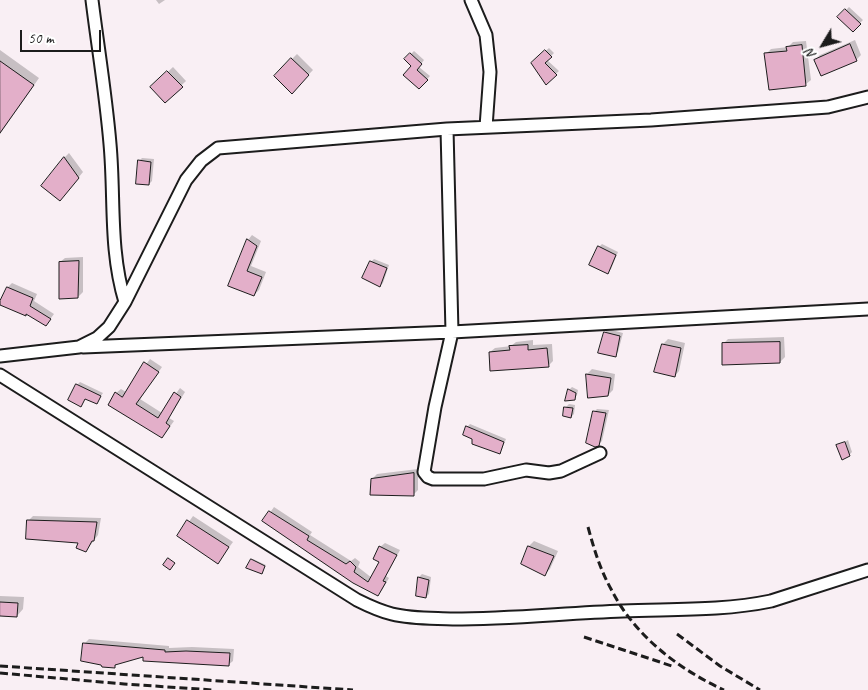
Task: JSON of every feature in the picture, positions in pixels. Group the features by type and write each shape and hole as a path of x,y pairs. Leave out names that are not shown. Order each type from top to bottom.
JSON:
{"street":[{"path":"92,0 110,143 114,253 125,302"},
{"path":"471,0 486,35 490,72 486,127"},
{"path":"79,347 96,338 110,327 125,302 186,180 218,148 448,129 651,120 828,107 868,98"},
{"path":"448,129 452,332 435,406 424,472 428,477 475,480 526,470 549,473 562,471 600,452"},
{"path":"0,356 79,347 452,332 868,309"},
{"path":"0,375 357,600 377,610 393,615 486,619 756,604 868,570"}],"building":[{"path":"845,9 861,24 853,32 837,17"},
{"path":"850,44 857,61 821,76 814,60"},
{"path":"802,45 806,86 769,90 764,53 787,51 786,47"},
{"path":"545,50 552,57 545,63 557,75 546,85 531,63"},
{"path":"410,53 422,64 417,70 428,80 419,89 403,75 411,66 404,59"},
{"path":"291,58 309,75 292,94 274,76"},
{"path":"0,61 34,85 0,133"},
{"path":"167,71 183,87 165,103 150,87"},
{"path":"64,157 79,178 60,201 41,186"},
{"path":"138,160 151,162 149,185 136,184"},
{"path":"247,239 257,246 247,271 262,277 254,296 228,286"},
{"path":"598,246 616,255 608,274 589,265"},
{"path":"79,261 78,298 59,299 59,262"},
{"path":"370,261 387,268 380,287 362,278"},
{"path":"7,287 33,298 30,306 51,319 46,326 26,314 26,316 0,305"},
{"path":"604,332 620,336 616,357 598,353"},
{"path":"780,342 780,363 722,365 722,343"},
{"path":"662,344 681,348 675,377 654,372"},
{"path":"528,345 528,350 547,348 549,367 490,371 489,352 510,350 509,346"},
{"path":"144,362 159,372 136,404 158,418 174,392 181,397 166,423 170,426 162,438 108,405 115,392 122,397"},
{"path":"586,374 611,378 608,396 588,398"},
{"path":"76,384 101,396 97,404 85,399 81,407 68,400"},
{"path":"568,389 576,393 575,400 565,401"},
{"path":"564,407 573,408 571,418 563,416"},
{"path":"593,411 606,413 599,446 595,447 586,443"},
{"path":"466,426 504,442 500,454 472,444 472,439 463,435"},
{"path":"845,442 850,456 842,460 836,445"},
{"path":"414,473 414,496 370,495 371,479"},
{"path":"269,511 309,536 307,540 346,564 350,561 356,567 354,572 368,582 379,562 373,559 379,546 397,555 383,581 386,582 378,596 353,583 262,521"},
{"path":"27,520 97,522 94,541 92,541 86,552 76,548 78,543 26,539"},
{"path":"187,520 229,547 218,564 177,536"},
{"path":"528,546 554,556 545,576 521,564"},
{"path":"168,558 175,563 170,570 163,565"},
{"path":"251,559 265,566 262,574 246,568"},
{"path":"418,577 429,580 426,598 416,596"},
{"path":"0,602 18,603 17,617 0,616"},
{"path":"83,643 165,650 165,652 230,653 229,666 143,661 143,657 115,665 115,668 102,667 101,665 81,661"}],"railway":[{"path":"588,527 607,581 632,621 645,636 674,661 707,682 724,690"},
{"path":"677,634 720,666 760,690"},
{"path":"584,637 675,667"},
{"path":"0,666 353,690"},
{"path":"0,673 213,690"}]}
